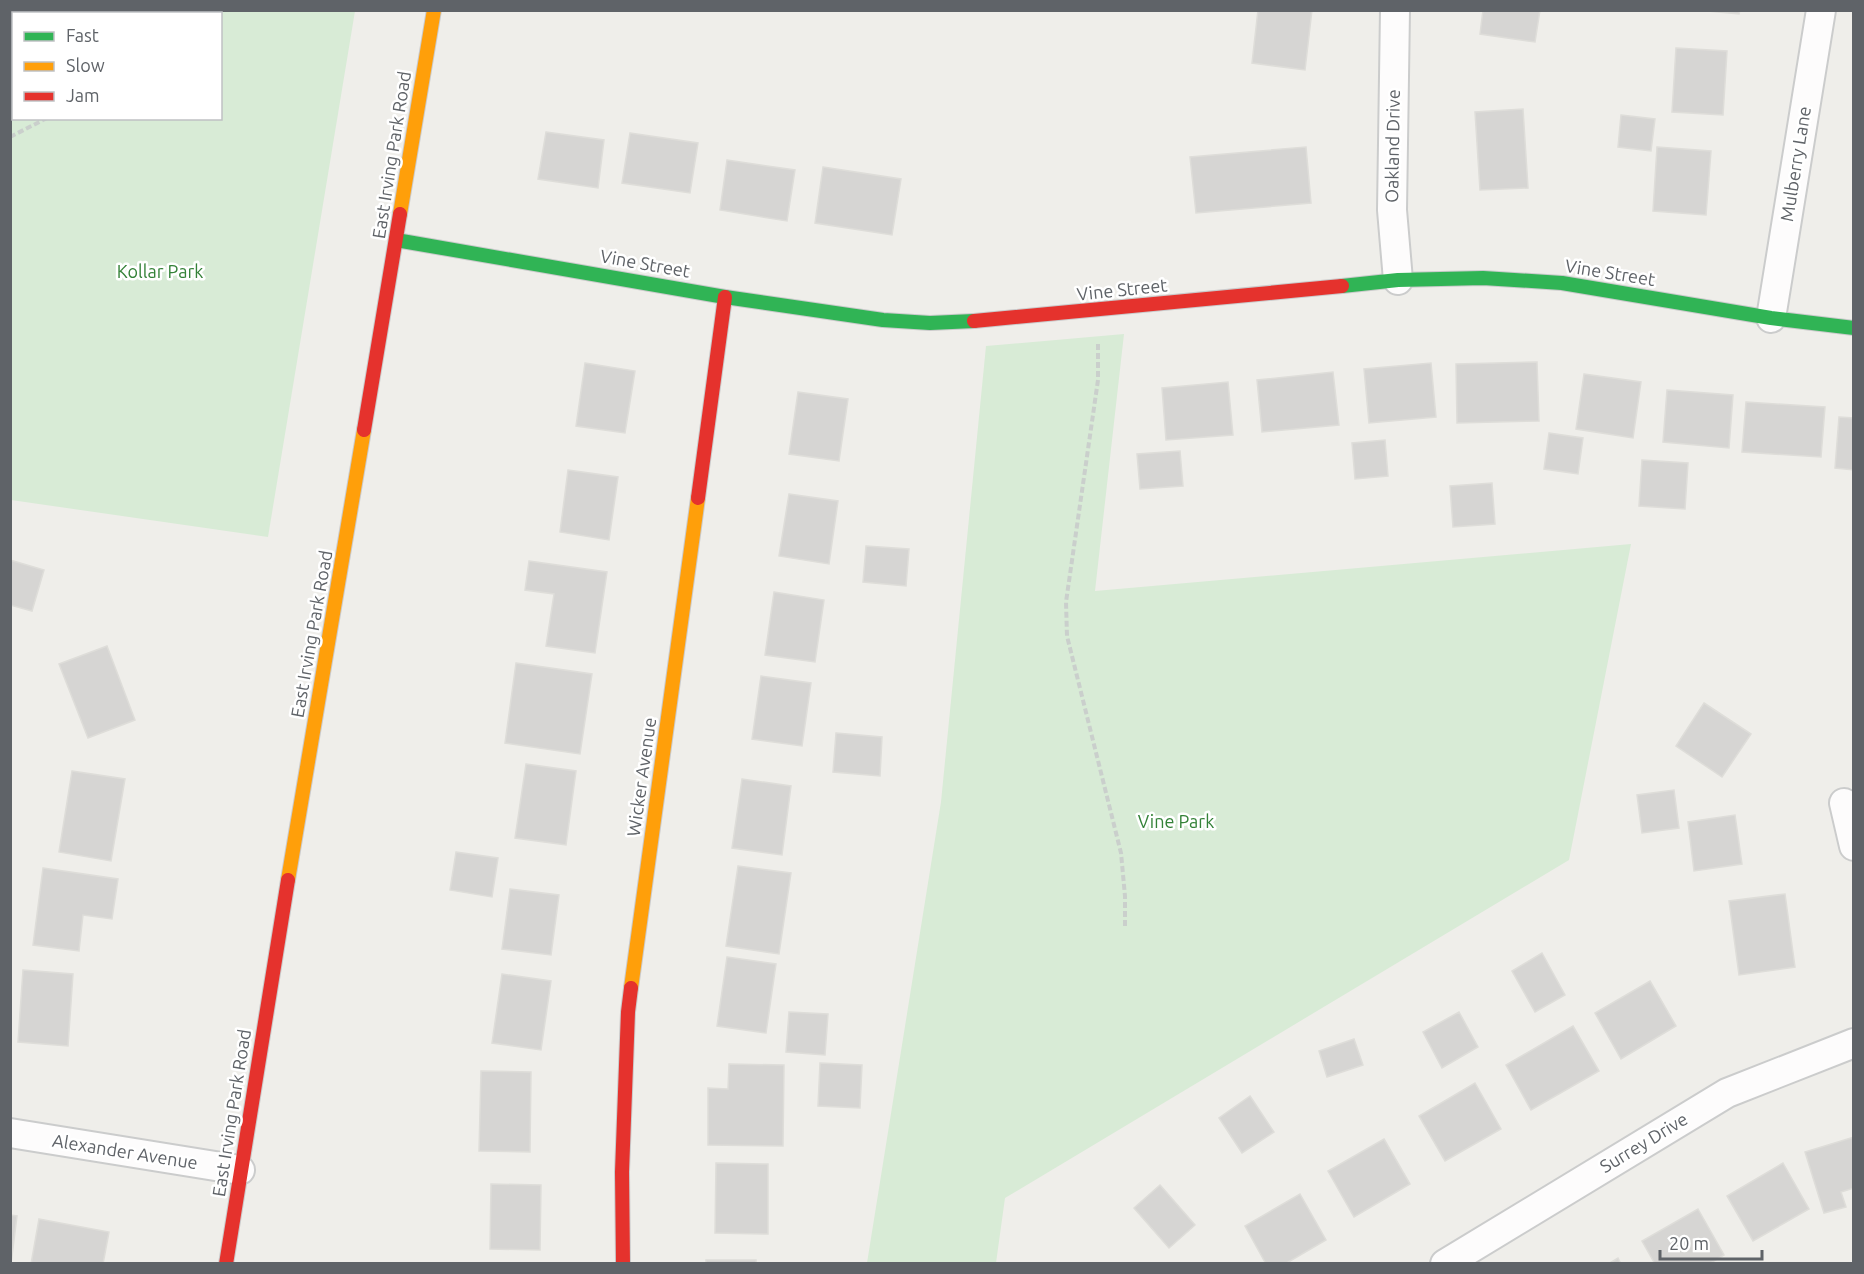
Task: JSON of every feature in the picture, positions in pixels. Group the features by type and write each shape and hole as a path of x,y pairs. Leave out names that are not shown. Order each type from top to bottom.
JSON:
{"street":[{"name":"East Irving Park Road","path":"226,1263 435,10"},
{"name":"Oakland Drive","path":"1395,10 1392,210 1398,280"},
{"name":"Mulberry Lane","path":"1771,318 1821,10"},
{"name":"Vine Street","path":"396,240 725,297 883,320 930,323 994,320 1398,280 1484,278 1562,283 1771,318 1854,328"},
{"name":"Wicker Avenue","path":"623,1263 622,1172 628,1012 725,297"},
{"path":"1844,803 1854,846"},
{"name":"Surrey Drive","path":"1445,1263 1727,1094 1854,1043"},
{"name":"Alexander Avenue","path":"10,1133 240,1170"}],"path":[{"path":"10,137 43,120"},
{"path":"1098,310 1098,380 1066,602 1067,636 1121,853 1125,929"}],"green space":[{"name":"Kollar Park","path":"11,11 355,11 268,537 11,500"},
{"name":"Vine Park","path":"1124,334 1095,591 1631,544 1569,860 1005,1198 996,1263 867,1263 941,802 986,346"}],"water":[{"path":"11,10 57,10 54,12 12,12 11,37"}],"building":[{"path":"1258,10 1312,10 1305,70 1252,63"},
{"path":"1483,10 1540,10 1535,42 1480,34"},
{"path":"1697,10 1740,10 1739,14"},
{"path":"1676,48 1727,51 1723,115 1672,112"},
{"path":"1523,109 1528,188 1480,190 1475,112"},
{"path":"1621,115 1655,119 1651,151 1618,147"},
{"path":"546,132 604,140 598,188 538,179"},
{"path":"630,133 698,143 690,193 622,183"},
{"path":"1306,147 1311,203 1196,213 1190,157"},
{"path":"1657,147 1711,151 1706,215 1653,211"},
{"path":"727,160 795,170 787,221 720,210"},
{"path":"823,167 901,179 892,235 815,223"},
{"path":"1537,362 1539,421 1457,423 1456,364"},
{"path":"585,363 635,371 625,433 576,426"},
{"path":"1431,363 1436,417 1369,423 1364,369"},
{"path":"1333,372 1339,425 1262,432 1257,380"},
{"path":"1584,374 1641,382 1633,438 1576,429"},
{"path":"1228,382 1233,435 1166,440 1162,388"},
{"path":"1667,390 1733,395 1729,448 1663,442"},
{"path":"798,392 848,399 839,461 789,454"},
{"path":"1746,402 1825,407 1821,457 1742,452"},
{"path":"1839,417 1854,418 1854,470 1835,468"},
{"path":"1549,433 1583,438 1578,474 1544,469"},
{"path":"1385,440 1388,476 1355,479 1352,443"},
{"path":"1180,451 1183,486 1140,489 1137,454"},
{"path":"1642,460 1688,463 1685,509 1639,506"},
{"path":"568,470 618,477 609,540 560,532"},
{"path":"1492,483 1495,524 1453,527 1450,486"},
{"path":"789,494 838,501 829,564 779,556"},
{"path":"866,546 909,549 906,586 863,582"},
{"path":"10,560 44,570 32,611 10,605"},
{"path":"529,561 607,572 595,653 546,646 554,594 525,590"},
{"path":"774,592 824,600 815,662 765,655"},
{"path":"107,646 135,720 88,738 59,664"},
{"path":"516,663 592,674 580,754 505,743"},
{"path":"761,676 811,683 802,746 752,739"},
{"path":"1704,703 1751,734 1722,777 1676,746"},
{"path":"836,733 882,737 880,776 833,772"},
{"path":"526,764 576,771 566,845 515,838"},
{"path":"72,771 125,779 111,861 59,852"},
{"path":"742,779 791,786 782,855 732,848"},
{"path":"1674,790 1679,828 1642,833 1637,795"},
{"path":"1735,815 1742,864 1694,871 1688,822"},
{"path":"456,852 498,858 492,897 450,890"},
{"path":"738,866 791,873 779,954 726,946"},
{"path":"43,868 118,879 112,919 83,915 79,951 33,945"},
{"path":"510,889 559,895 551,955 502,949"},
{"path":"1785,894 1795,967 1739,975 1729,901"},
{"path":"1542,953 1565,995 1535,1012 1512,971"},
{"path":"727,957 776,964 766,1033 717,1026"},
{"path":"23,970 73,974 68,1046 18,1042"},
{"path":"502,974 551,981 541,1050 492,1043"},
{"path":"1650,981 1676,1026 1621,1059 1595,1013"},
{"path":"789,1012 828,1014 825,1055 786,1052"},
{"path":"1459,1012 1478,1047 1442,1068 1423,1032"},
{"path":"1573,1026 1599,1071 1531,1110 1506,1065"},
{"path":"1354,1039 1363,1065 1327,1077 1319,1051"},
{"path":"820,1063 862,1065 860,1108 818,1106"},
{"path":"729,1064 784,1065 783,1146 708,1145 708,1088 728,1089"},
{"path":"481,1071 531,1072 530,1152 479,1151"},
{"path":"1475,1083 1501,1129 1445,1161 1419,1116"},
{"path":"1250,1096 1274,1132 1242,1153 1219,1118"},
{"path":"1854,1137 1854,1188 1841,1192 1846,1207 1824,1213 1805,1152"},
{"path":"1384,1139 1410,1184 1354,1217 1328,1171"},
{"path":"716,1163 768,1164 768,1234 715,1233"},
{"path":"1783,1163 1809,1209 1753,1241 1727,1196"},
{"path":"491,1184 541,1185 540,1250 490,1249"},
{"path":"1160,1185 1195,1225 1169,1248 1134,1208"},
{"path":"1300,1194 1326,1240 1285,1264 1266,1264 1245,1226"},
{"path":"1698,1209 1724,1255 1709,1264 1655,1264 1642,1241"},
{"path":"10,1215 17,1216 11,1264 10,1264"},
{"path":"39,1219 109,1232 103,1264 31,1264"},
{"path":"1618,1258 1621,1264 1608,1264"},
{"path":"706,1260 756,1260 756,1264 706,1264"}],"traffic: fast":[{"path":"396,240 725,297 883,320 930,323 974,321"},
{"path":"1342,286 1398,280 1483,278 1562,283 1771,318 1854,328"}],"traffic: slow":[{"path":"400,214 434,10"},
{"path":"288,880 364,430"},
{"path":"631,988 698,498"}],"traffic: jam":[{"path":"364,430 400,214"},
{"path":"974,321 1342,286"},
{"path":"698,498 725,297"},
{"path":"226,1264 288,880"},
{"path":"623,1264 622,1172 628,1012 631,988"}]}
